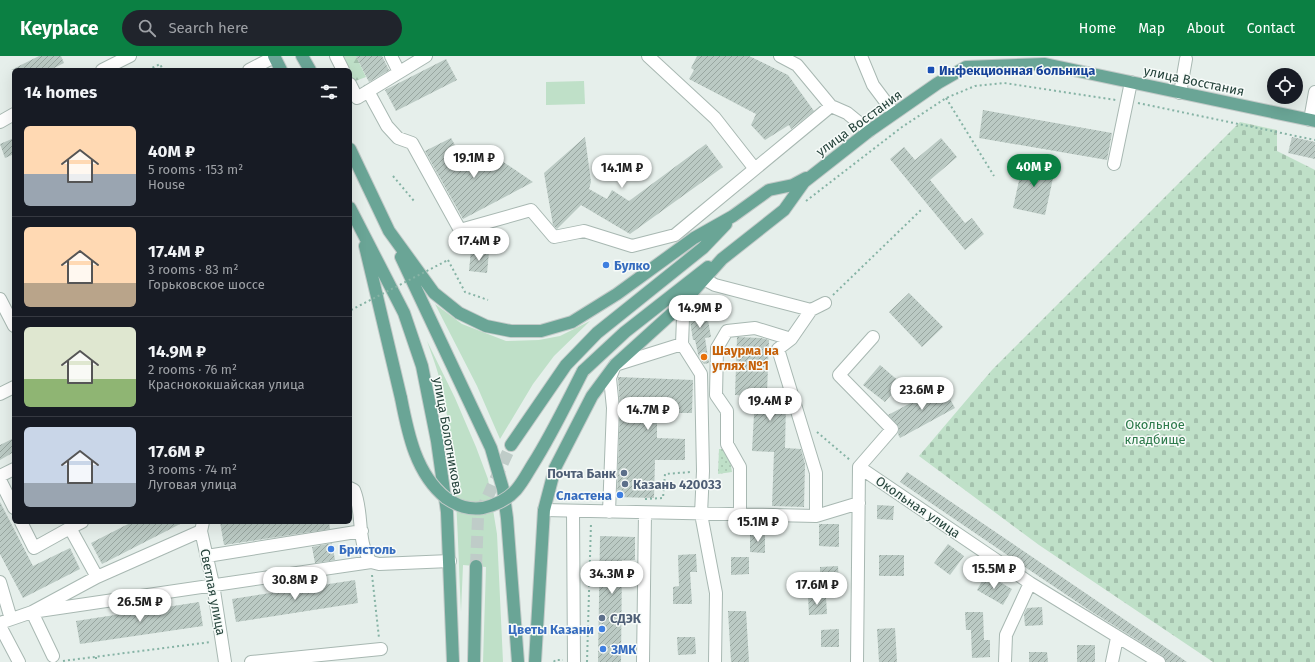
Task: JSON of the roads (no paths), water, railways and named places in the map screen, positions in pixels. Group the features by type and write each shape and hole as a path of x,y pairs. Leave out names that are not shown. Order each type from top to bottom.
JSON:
{"main road":[{"path":"274,56 280,68"},
{"path":"302,56 309,68"},
{"name":"улица Восстания","path":"536,662 544,510 555,468 592,396 615,365 680,307 722,259 784,210 800,186 814,173 869,130 938,83 966,67 1025,60 1312,121"},
{"path":"352,153 491,448 503,489 508,518 518,662"},
{"name":"улица Восстания","path":"733,216 769,190 793,185 814,173"},
{"path":"352,212 360,227 414,451 425,474 439,492 457,506 474,509 495,505 507,499 517,489 540,453 584,371 625,332 704,269 722,259"},
{"path":"389,231 434,293 459,313 486,326 511,331 541,331 572,322 617,294 694,238 733,216"},
{"path":"511,445 566,365 598,333 703,248 733,216"},
{"name":"улица Болотникова","path":"360,227 404,312 422,366 437,441 447,512 453,662"},
{"path":"474,662 476,566"}],"street":[{"path":"106,68 130,56"},
{"path":"254,68 274,56"},
{"path":"336,56 342,68"},
{"path":"391,56 399,72"},
{"path":"352,88 357,98 426,56"},
{"path":"648,56 716,118 755,168"},
{"path":"780,56 797,65 831,106 847,113 869,130"},
{"path":"861,56 873,85 894,113"},
{"path":"1180,93 1186,59"},
{"path":"1114,164 1131,82"},
{"path":"368,91 387,126 398,138 412,143 460,230 531,210 554,237 584,231 632,246 675,235 831,106"},
{"path":"1312,121 1315,92"},
{"path":"0,122 12,115"},
{"path":"704,279 715,285 811,310"},
{"path":"0,299 12,322"},
{"path":"816,516 816,474 778,349 791,339 811,310 825,303"},
{"path":"680,307 683,318 682,344 701,374 703,471 701,514 716,593 715,662"},
{"path":"740,514 740,467 727,444 727,411 716,396 717,348 727,331 755,328 791,339"},
{"path":"857,662 859,467 892,429 839,375 873,337"},
{"path":"609,512 613,408 610,378 615,365 682,344"},
{"path":"0,394 12,388"},
{"name":"Окольная улица","path":"859,467 1030,583 1117,638 1159,662"},
{"path":"0,476 12,470"},
{"path":"0,480 12,504"},
{"path":"352,489 354,490 358,501 364,552 371,562"},
{"path":"544,510 816,516 859,503"},
{"path":"572,511 574,662"},
{"path":"643,662 645,513"},
{"path":"22,524 34,548 78,524"},
{"path":"32,612 97,577 202,527"},
{"name":"Светлая улица","path":"202,527 213,584 225,662"},
{"path":"70,528 97,577"},
{"path":"207,556 362,531"},
{"path":"0,582 5,621 32,612 213,584 371,562 379,564 450,561"},
{"path":"1005,662 1006,635 1030,583"},
{"path":"32,612 53,656"},
{"path":"0,626 19,662"},
{"path":"1112,662 1117,638"},
{"path":"251,662 381,649"}],"tunnel":[{"path":"476,566 478,518 511,445"}],"place":[{"name":"Инфекционная больница","path":"931,70"},
{"name":"Булко","path":"606,265"},
{"name":"Шаурма на углях №1","path":"704,357"},
{"name":"Почта Банк","path":"624,473"},
{"name":"Казань 420033","path":"625,484"},
{"name":"Сластена","path":"620,495"},
{"name":"Бристоль","path":"331,549"},
{"name":"СДЭК","path":"602,618"},
{"name":"Цветы Казани","path":"602,629"},
{"name":"ЗМК","path":"603,649"}],"park label":[{"name":"Окольное кладбище","path":"1155,432"}]}
